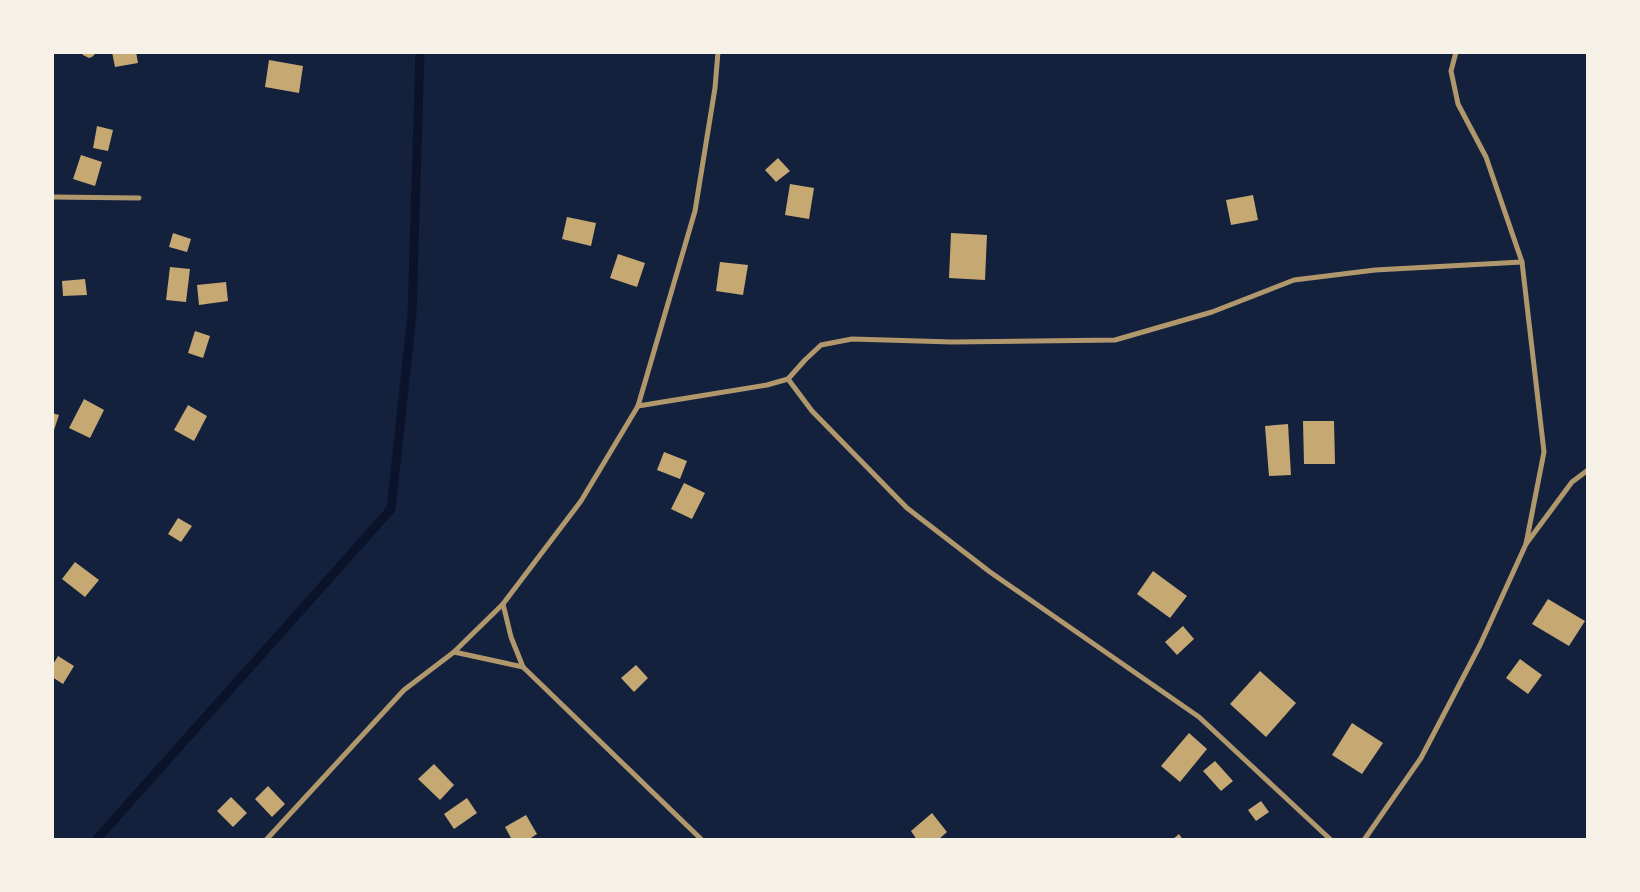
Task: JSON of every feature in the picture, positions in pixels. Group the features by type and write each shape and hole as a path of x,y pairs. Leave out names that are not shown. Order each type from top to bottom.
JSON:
{"street":[{"path":"266,840 404,690 454,652 503,604 582,501 638,406 695,211 715,88 718,52"},
{"path":"1456,52 1451,71 1458,104 1486,157 1522,262 1544,452 1526,544"},
{"path":"52,197 139,198"},
{"path":"638,406 767,385 788,379 821,345 852,339 952,342 1115,340 1212,312 1294,280 1375,270 1522,262"},
{"path":"788,379 812,411 907,508 990,572 1199,717 1331,840"},
{"path":"1364,840 1421,758 1480,645 1526,544 1572,482 1588,470"},
{"path":"503,604 510,637 523,667 702,840"},
{"path":"454,652 523,667"}],"building":[{"path":"81,52 97,52 89,58"},
{"path":"112,52 136,52 138,63 115,67"},
{"path":"269,60 303,66 299,93 265,87"},
{"path":"97,126 113,130 108,151 93,148"},
{"path":"81,155 102,162 95,186 73,179"},
{"path":"778,158 790,171 776,182 765,170"},
{"path":"790,184 814,188 809,219 785,215"},
{"path":"1253,195 1258,220 1231,225 1226,200"},
{"path":"567,217 596,223 591,246 562,239"},
{"path":"173,233 191,239 187,252 169,247"},
{"path":"951,233 987,235 985,280 949,278"},
{"path":"618,254 645,263 637,287 610,278"},
{"path":"720,262 748,265 743,295 716,291"},
{"path":"170,267 190,269 186,302 166,300"},
{"path":"85,279 87,295 63,296 62,281"},
{"path":"226,282 228,301 199,305 197,285"},
{"path":"195,331 210,336 203,358 188,353"},
{"path":"84,399 104,410 90,438 69,428"},
{"path":"188,405 207,416 194,441 174,430"},
{"path":"52,413 59,415 53,433 52,433"},
{"path":"1303,421 1334,421 1335,464 1304,464"},
{"path":"1288,424 1291,475 1269,476 1265,426"},
{"path":"664,452 687,461 680,479 657,470"},
{"path":"684,483 705,493 692,519 671,509"},
{"path":"178,518 192,526 181,542 168,534"},
{"path":"75,562 99,580 85,597 62,579"},
{"path":"1153,571 1187,596 1170,618 1137,594"},
{"path":"1548,599 1585,621 1569,646 1532,624"},
{"path":"1183,626 1194,639 1177,655 1165,642"},
{"path":"58,656 74,666 63,684 52,677 52,666"},
{"path":"1520,659 1542,675 1528,694 1506,678"},
{"path":"636,665 648,678 634,692 621,678"},
{"path":"1260,671 1296,703 1266,737 1230,704"},
{"path":"1352,723 1383,743 1362,774 1332,755"},
{"path":"1189,733 1207,749 1180,782 1161,766"},
{"path":"1215,761 1233,781 1221,791 1203,771"},
{"path":"434,764 454,785 440,800 418,779"},
{"path":"268,786 285,804 272,817 255,799"},
{"path":"231,797 247,813 233,827 217,811"},
{"path":"467,798 477,813 454,829 444,814"},
{"path":"1261,801 1269,812 1256,821 1248,810"},
{"path":"932,813 947,832 938,840 917,840 911,831"},
{"path":"526,815 537,834 528,840 512,840 505,827"},
{"path":"1179,834 1183,840 1172,840"}],"waterway":[{"path":"96,840 391,509 412,314 420,52"}]}
